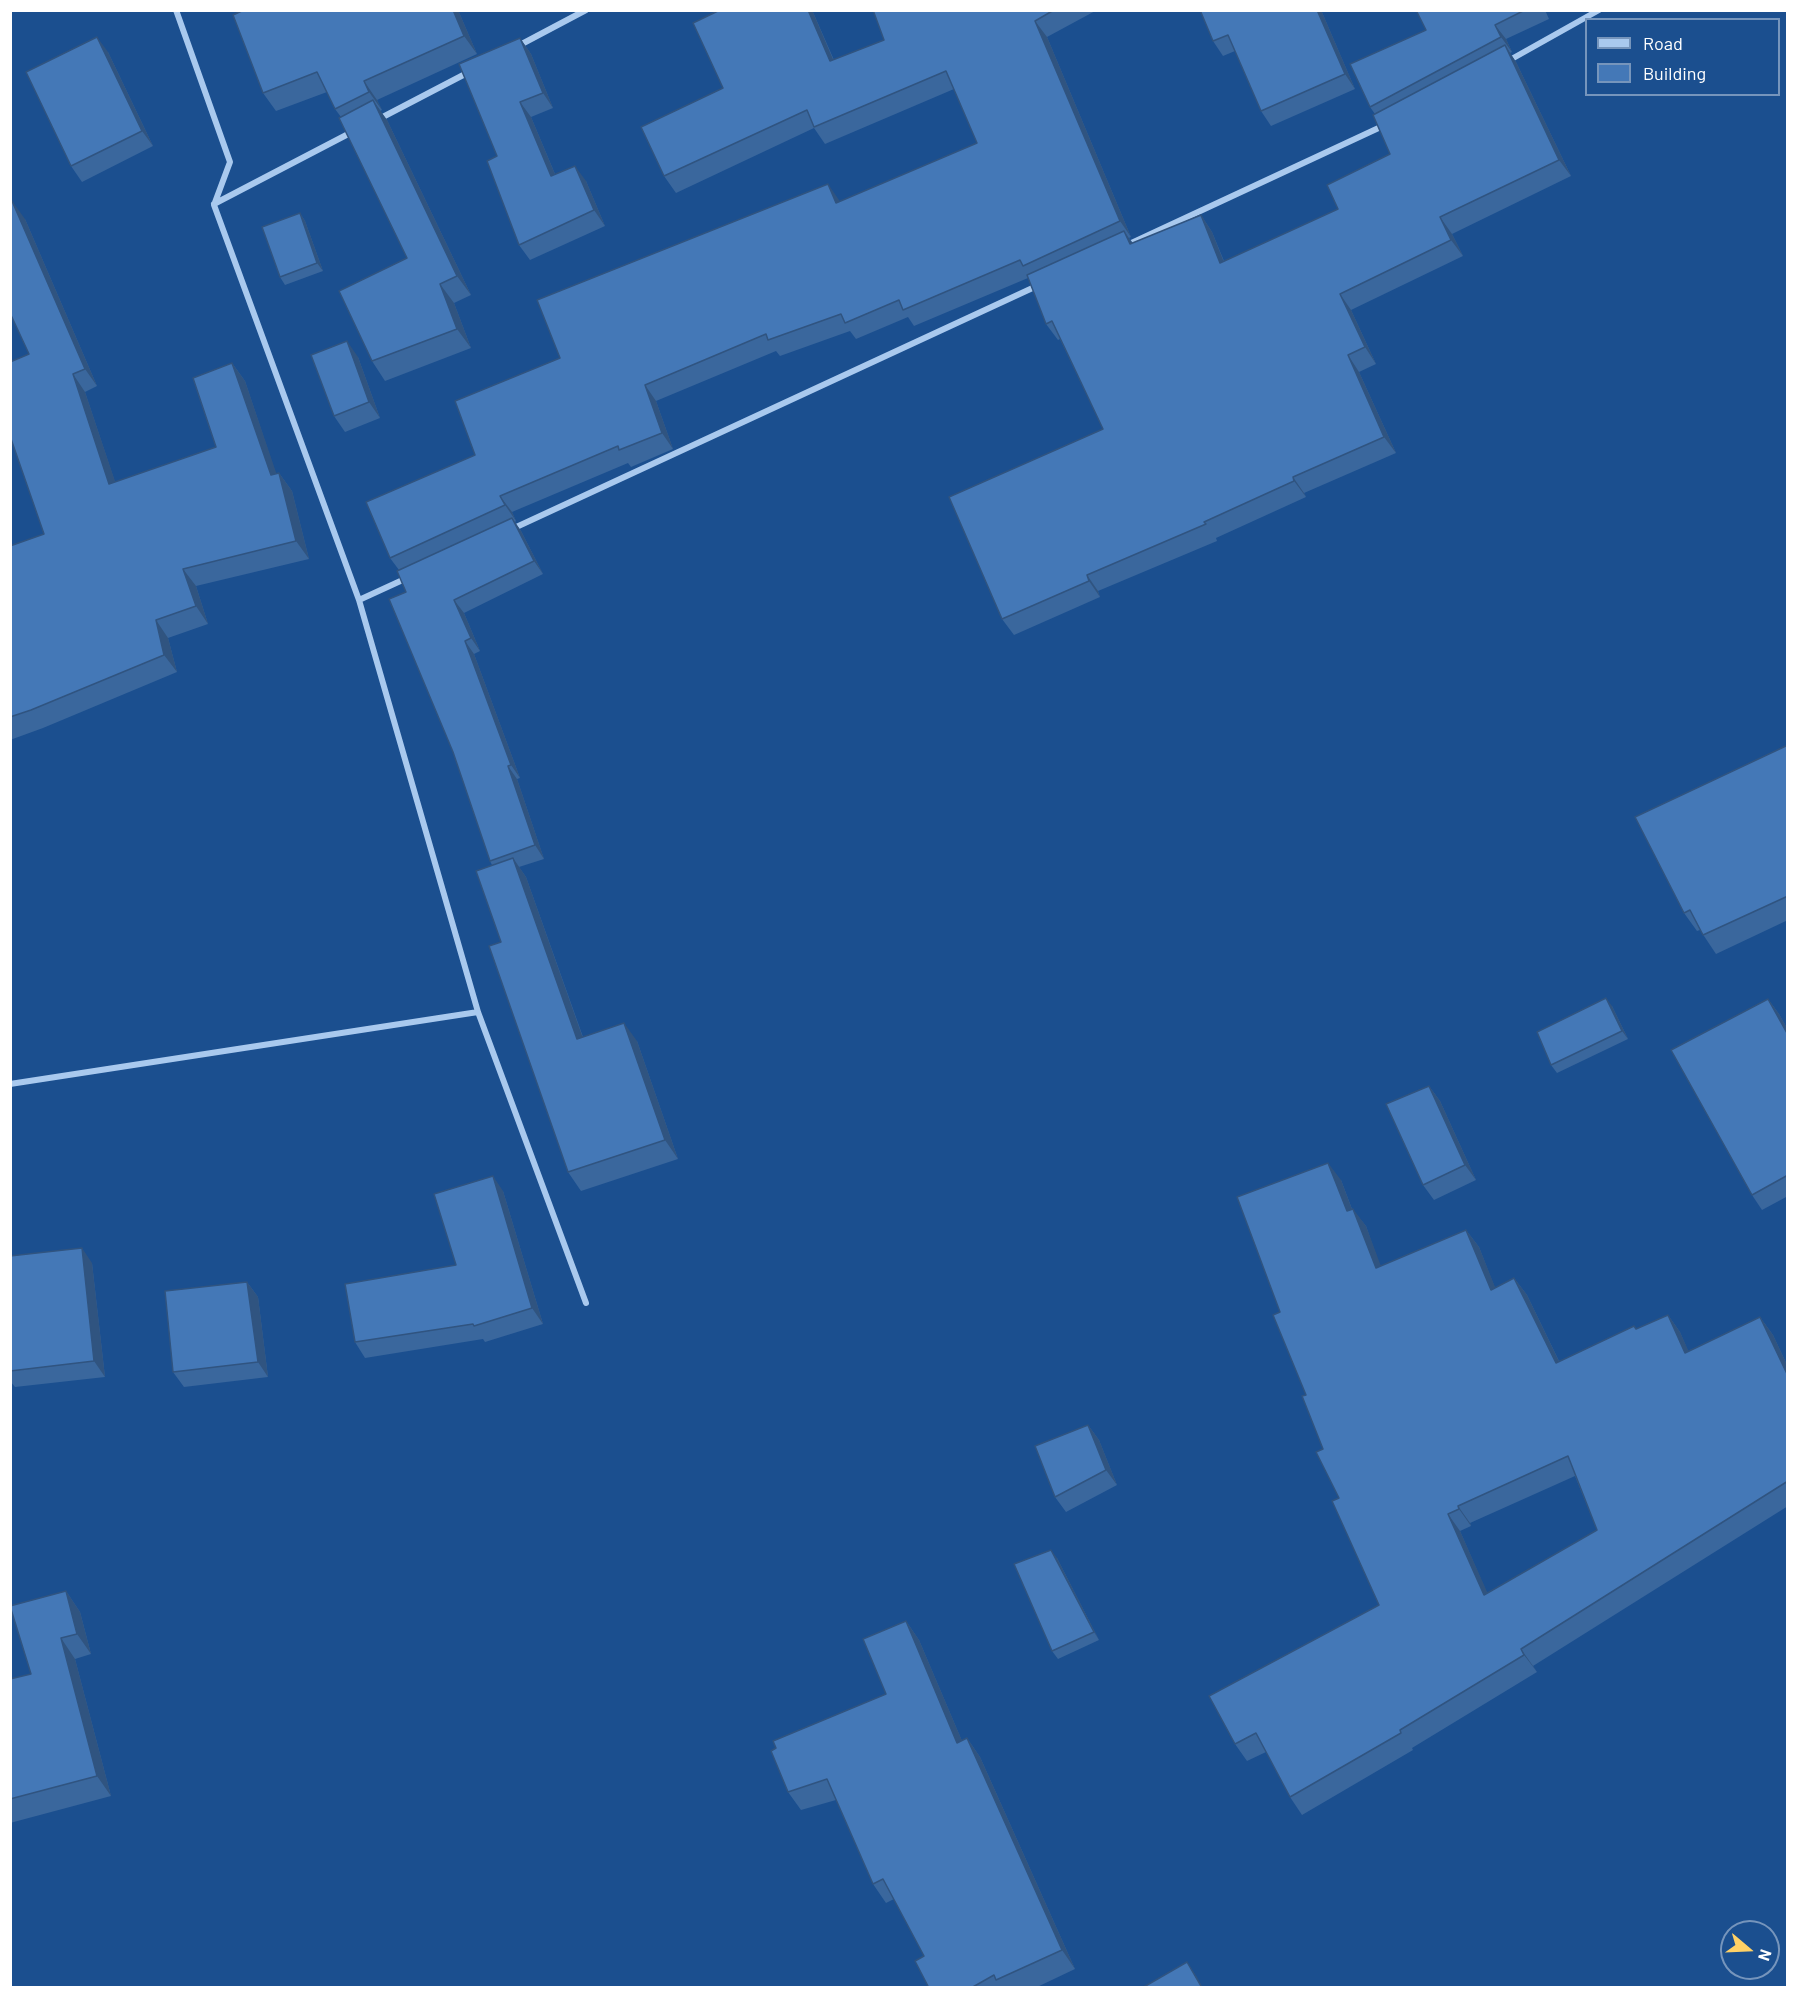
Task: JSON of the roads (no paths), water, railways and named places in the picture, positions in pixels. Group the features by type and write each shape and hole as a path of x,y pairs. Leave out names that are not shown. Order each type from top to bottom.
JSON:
{"street":[{"path":"176,10 230,162 214,205 359,600 478,1012 586,1303"},
{"path":"511,49 586,10"},
{"path":"1499,66 1599,10"},
{"path":"373,122 479,66"},
{"path":"1118,249 1388,124"},
{"path":"214,205 363,127"},
{"path":"500,535 1042,284"},
{"path":"359,600 413,575"},
{"path":"10,1084 478,1012"}]}
